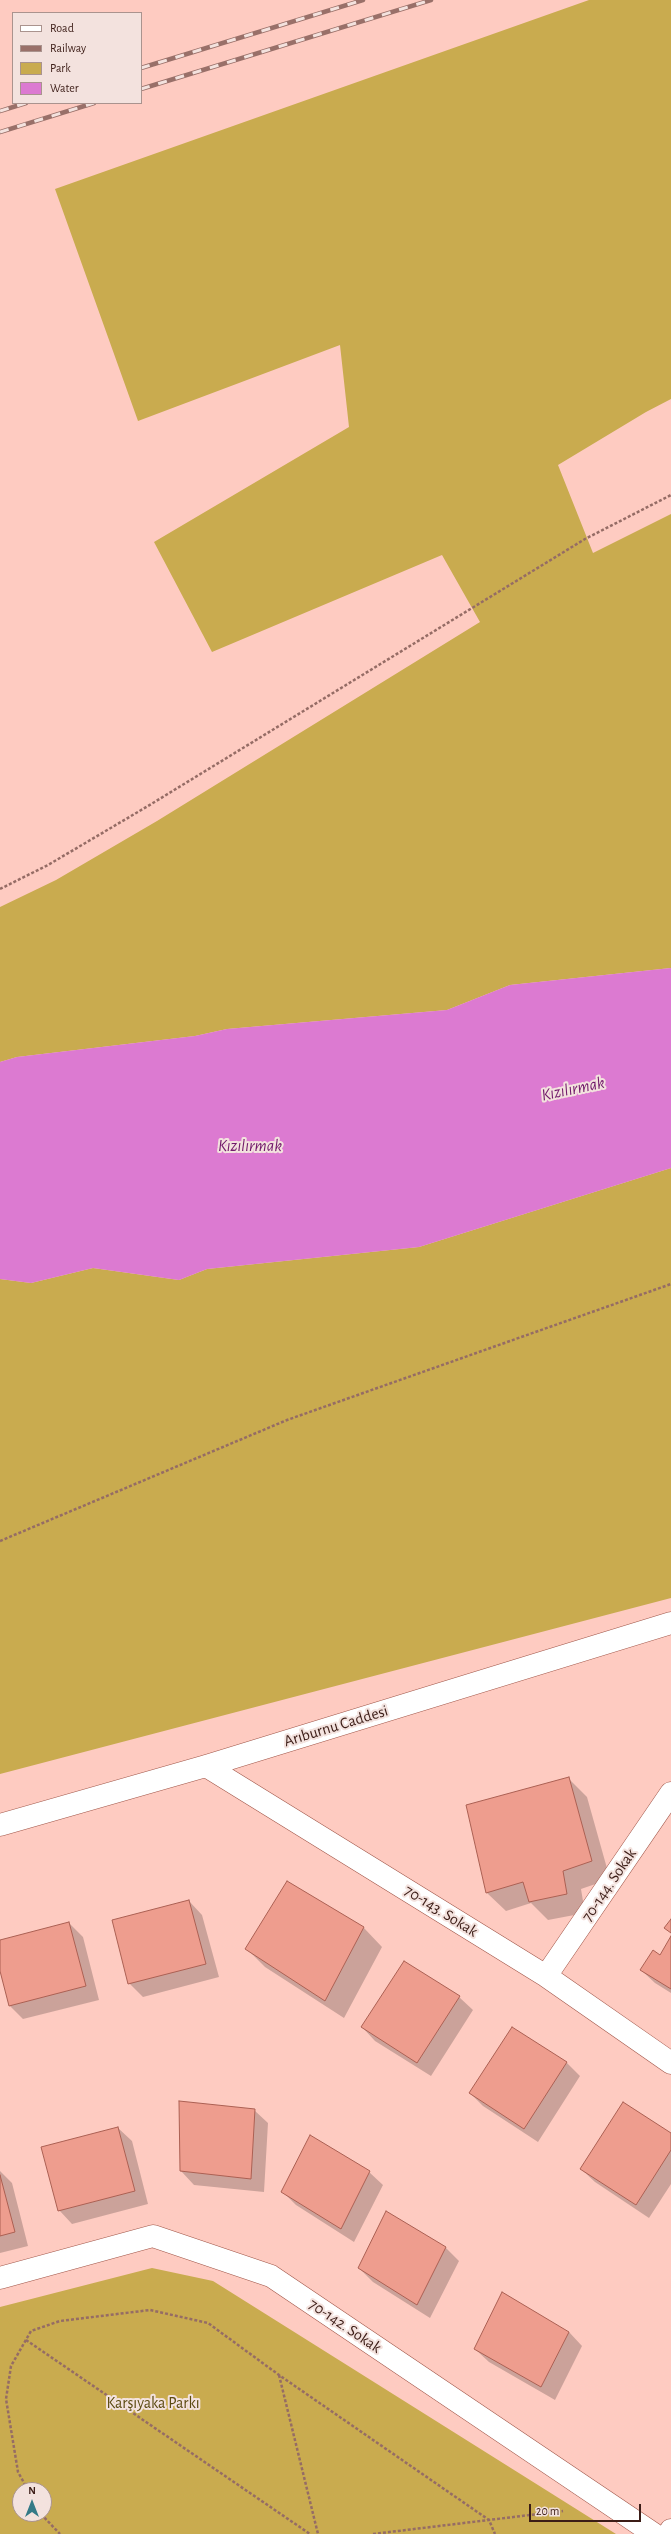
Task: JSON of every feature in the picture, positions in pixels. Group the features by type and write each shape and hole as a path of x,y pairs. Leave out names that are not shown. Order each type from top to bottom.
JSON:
{"street":[{"name":"Arıburnu Caddesi","path":"0,1825 206,1766 671,1623"},
{"name":"70-143. Sokak","path":"206,1766 546,1976 671,2063"},
{"name":"70-144. Sokak","path":"546,1976 671,1793"},
{"name":"70-142. Sokak","path":"0,2278 153,2236 271,2276 610,2506 654,2534"},
{"path":"668,2534 671,2530"}],"path":[{"path":"0,889 48,865 148,806 585,539 671,495"},
{"path":"0,1541 287,1420 671,1284"},
{"path":"24,2482 18,2472 6,2399 11,2366 30,2331 60,2321 150,2310 208,2323 279,2375 489,2520 495,2534"},
{"path":"26,2340 310,2534"},
{"path":"279,2375 318,2534"},
{"path":"373,2534 610,2506"},
{"path":"49,2522 60,2534"}],"green space":[{"path":"589,0 671,0 671,399 646,412 558,465 593,553 671,514 671,968 510,985 447,1010 227,1029 195,1036 17,1057 0,1062 0,907 56,880 157,821 480,622 442,555 212,652 154,542 349,427 340,345 138,421 55,189"},
{"path":"671,1168 671,1598 0,1774 0,1279 31,1283 93,1268 179,1280 207,1269 419,1247"},
{"name":"Karşıyaka Parkı","path":"152,2268 213,2281 616,2534 0,2534 0,2307"}],"water":[{"name":"Kızılırmak","path":"671,968 671,1168 419,1247 207,1269 179,1280 93,1268 31,1283 0,1279 0,1062 17,1057 195,1036 227,1029 447,1010 510,985"}],"building":[{"path":"569,1777 592,1861 563,1871 567,1894 529,1902 523,1882 486,1893 466,1805"},
{"path":"287,1881 364,1927 325,2001 245,1949"},
{"path":"189,1900 206,1964 128,1984 112,1920"},
{"path":"671,1919 671,1933 664,1928"},
{"path":"69,1922 86,1986 9,2006 0,1971 0,1940"},
{"path":"671,1936 671,1989 640,1970 653,1950 660,1955"},
{"path":"404,1961 460,1996 417,2063 361,2027"},
{"path":"512,2027 567,2062 524,2129 469,2093"},
{"path":"179,2101 255,2109 251,2179 180,2171"},
{"path":"623,2102 671,2133 671,2150 636,2205 580,2169"},
{"path":"118,2127 135,2191 58,2211 41,2147"},
{"path":"310,2135 370,2171 341,2229 281,2192"},
{"path":"0,2175 15,2232 0,2236"},
{"path":"386,2211 446,2247 417,2305 358,2268"},
{"path":"502,2292 569,2332 541,2387 474,2349"}],"railway":[{"path":"142,68 363,0"},
{"path":"142,89 431,0"},
{"path":"0,111 23,104"},
{"path":"0,132 91,104"}]}
